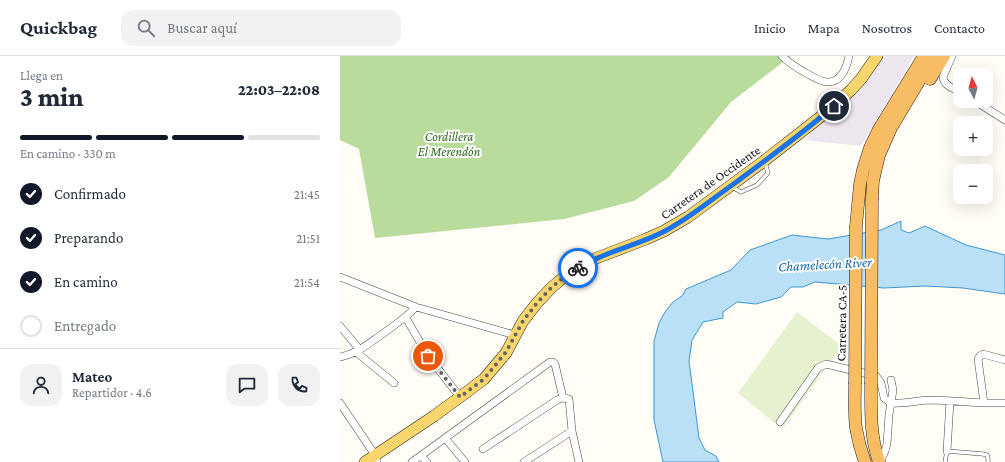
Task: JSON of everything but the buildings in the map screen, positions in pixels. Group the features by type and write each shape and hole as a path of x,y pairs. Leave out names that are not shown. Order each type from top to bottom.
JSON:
{"highway":[{"path":"863,170 865,152 870,135 915,56"},
{"name":"Carretera CA-5","path":"865,462 856,428 855,407 856,226 860,184 870,148 878,131 924,56"},
{"path":"879,462 874,448 871,419 873,181 879,155 891,128 934,56"},
{"path":"879,155 944,56"}],"main road":[{"name":"Carretera de Occidente","path":"365,462 376,458 484,379 506,352 523,321 537,303 564,277 589,261 664,231 688,217 731,186 828,111 861,79 877,56"}],"street":[{"path":"782,56 787,61 809,74 823,81 830,82 837,79 843,73 847,65 848,56"},
{"path":"952,56 943,80 953,88"},
{"path":"986,108 1005,120"},
{"path":"340,277 416,307 515,335"},
{"path":"340,357 349,356 358,351 406,318 416,307"},
{"path":"406,318 428,356 460,397"},
{"path":"340,326 358,351 394,383"},
{"path":"984,403 978,359 983,354 1005,360"},
{"path":"412,462 550,362 556,364 563,398"},
{"path":"780,422 818,368 826,364 876,376 881,383 884,398 899,404 927,400 1005,403"},
{"path":"879,462 887,444 892,390 891,380"},
{"path":"483,449 557,400 563,398 569,399 572,431 579,462"},
{"path":"946,451 950,401"},
{"path":"340,403 376,458"},
{"path":"524,462 572,431"},
{"path":"445,438 466,462"},
{"path":"421,456 427,462"}],"lane":[{"path":"945,462 946,451 983,454 988,458 988,462"}],"shaded area":[{"path":"877,56 914,56 861,146 804,140 865,73"}],"green space":[{"name":"Cordillera El Merendón","path":"340,56 791,56 731,102 669,177 634,201 564,219 375,238 359,149 340,140"},
{"path":"797,312 842,346 782,429 738,393"}],"water":[{"name":"Chamelecón River","path":"901,221 901,230 909,233 925,226 966,245 1005,255 1005,294 963,288 925,286 884,288 815,282 803,287 791,287 781,297 756,304 737,302 723,312 723,318 703,322 692,340 689,361 699,438 705,450 716,456 719,462 663,462 654,420 654,341 659,323 673,302 682,296 686,289 731,270 750,250 792,235 828,239 881,230"}],"way so far":[{"path":"428,356 460,397 484,379 506,352 523,321 537,303 551,288 578,268"}],"route":[{"path":"578,268 589,261 664,231 688,217 813,124 834,106"}]}
